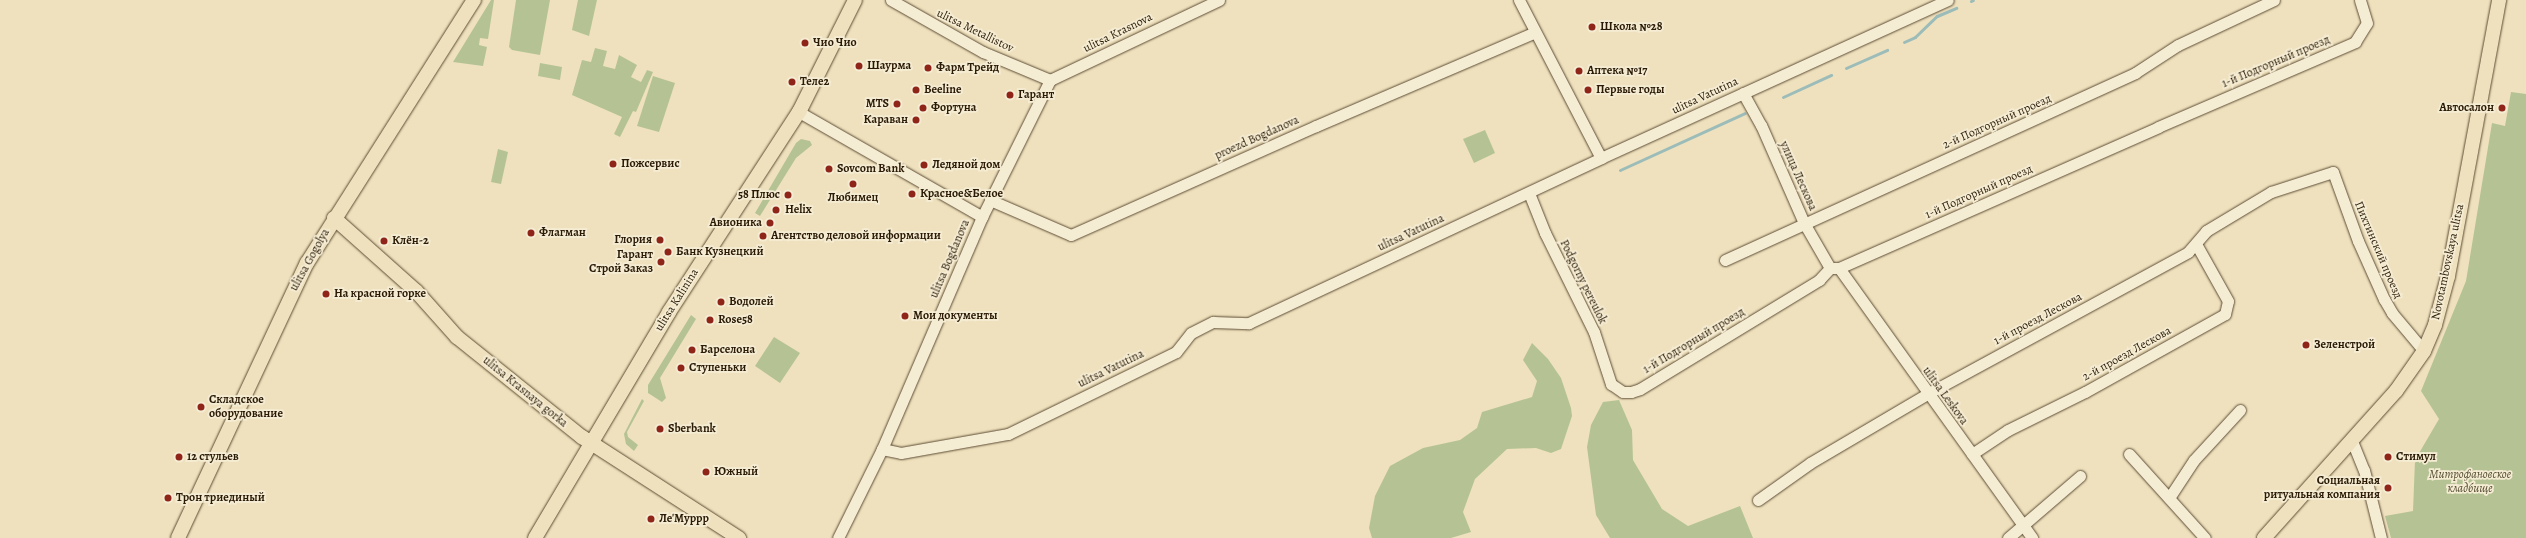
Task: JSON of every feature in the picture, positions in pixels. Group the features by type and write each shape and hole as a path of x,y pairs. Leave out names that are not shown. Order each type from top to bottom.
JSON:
{"main road":[{"name":"ulitsa Gogolya","path":"178,538 264,350 307,263 334,218 474,0"},
{"name":"ulitsa Kalinina","path":"535,538 705,255 799,112 855,0"},
{"name":"Novotambovskaya ulitsa","path":"2264,538 2352,441 2408,376 2424,351 2435,325 2448,276 2499,0"},
{"name":"ulitsa Krasnaya gorka","path":"334,218 416,290 457,337 591,443 739,538"}],"street":[{"name":"ulitsa Metallistov","path":"891,0 984,52 1050,80"},
{"name":"ulitsa Krasnova","path":"1050,80 1219,0"},
{"path":"1519,0 1601,158"},
{"name":"ulitsa Vatutina","path":"882,449 901,453 1008,434 1176,352 1191,333 1213,322 1249,323 1601,158 1948,0"},
{"name":"2-й Подгорный проезд","path":"1725,260 1804,222 2135,74 2178,45 2274,0"},
{"name":"1-й Подгорный проезд","path":"1611,384 1623,392 1640,389 1819,280 1834,268 2354,42 2367,23 2360,0"},
{"name":"proezd Bogdanova","path":"990,200 1071,235 1316,126 1536,32"},
{"name":"ulitsa Bogdanova","path":"838,538 882,449 982,217 1050,80"},
{"name":"улица Лескова","path":"1743,93 1761,125 1804,222 1834,268"},
{"path":"799,112 982,217"},
{"name":"Пихтинский проезд","path":"2333,172 2358,240 2384,299 2392,313 2424,351"},
{"name":"1-й проезд Лескова","path":"1758,500 1810,463 1927,394 2188,252 2206,231 2271,192 2333,172"},
{"name":"Podgorny pereulok","path":"1529,193 1545,233 1594,332 1611,384"},
{"name":"2-й проезд Лескова","path":"1972,454 2008,430 2084,392 2225,314 2228,301 2196,244"},
{"name":"ulitsa Leskova","path":"1834,268 1972,454 2032,538"},
{"path":"2169,498 2194,460 2240,410"},
{"path":"2352,441 2364,470 2382,538"},
{"path":"2129,454 2205,538"},
{"path":"2008,538 2024,527 2080,476"}],"green space":[{"path":"491,0 494,0 488,39 480,38 479,45 487,47 483,66 453,62"},
{"path":"516,0 550,0 540,55 512,50 509,47"},
{"path":"578,0 597,0 589,36 572,30"},
{"path":"595,48 607,51 603,66 615,69 619,55 637,65 631,77 641,82 647,70 653,72 636,112 633,111 620,137 614,134 622,117 572,95 582,60 591,62"},
{"path":"540,63 562,67 560,80 538,76"},
{"path":"653,76 675,83 659,132 637,126"},
{"name":"Митрофановское кладбище","path":"2511,92 2526,94 2526,538 2391,538 2385,516 2413,511 2415,460 2439,419 2421,391 2466,281 2492,123 2505,126"},
{"path":"1485,130 1495,153 1474,163 1463,139"},
{"path":"801,139 810,141 812,145 796,158 760,216 755,213 796,143"},
{"path":"498,149 508,152 501,184 491,182"},
{"path":"691,315 696,319 660,378 666,398 662,402 648,393 648,385"},
{"path":"774,337 800,353 780,383 755,366"},
{"path":"1532,343 1548,359 1561,378 1571,408 1572,416 1561,449 1551,453 1536,448 1507,449 1475,479 1463,512 1471,532 1451,538 1372,538 1369,528 1375,496 1390,466 1423,448 1460,440 1477,428 1482,412 1532,397 1537,381 1523,360"},
{"path":"642,399 644,401 627,432 628,437 638,445 634,451 626,444 624,434"},
{"path":"1619,400 1632,430 1633,460 1662,509 1688,526 1740,506 1753,538 1610,538 1596,515 1587,447 1591,425 1603,402"}],"waterway":[{"path":"1904,42 1915,37 1937,16 1956,8"},
{"path":"1846,68 1887,50"},
{"path":"1783,97 1831,75"},
{"path":"1620,170 1745,113"}],"place":[{"name":"Школа №28","path":"1592,27"},
{"name":"Чио Чио","path":"805,43"},
{"name":"Шаурма","path":"859,66"},
{"name":"Фарм Трейд","path":"928,68"},
{"name":"Аптека №17","path":"1579,71"},
{"name":"Теле2","path":"792,82"},
{"name":"Beeline","path":"916,90"},
{"name":"Первые годы","path":"1588,90"},
{"name":"Гарант","path":"1010,95"},
{"name":"MTS","path":"897,104"},
{"name":"Фортуна","path":"923,108"},
{"name":"Автосалон","path":"2502,108"},
{"name":"Караван","path":"916,120"},
{"name":"Пожсервис","path":"613,164"},
{"name":"Ледяной дом","path":"924,165"},
{"name":"Sovcom Bank","path":"829,169"},
{"name":"Любимец","path":"853,184"},
{"name":"Красное&Белое","path":"912,194"},
{"name":"58 Плюс","path":"788,195"},
{"name":"Helix","path":"776,210"},
{"name":"Авионика","path":"770,223"},
{"name":"Флагман","path":"531,233"},
{"name":"Агентство деловой информации","path":"763,236"},
{"name":"Глория","path":"660,240"},
{"name":"Клён-2","path":"384,241"},
{"name":"Банк Кузнецкий","path":"668,252"},
{"name":"Гарант Строй Заказ","path":"661,262"},
{"name":"На красной горке","path":"326,294"},
{"name":"Водолей","path":"721,302"},
{"name":"Мои документы","path":"905,316"},
{"name":"Rose58","path":"710,320"},
{"name":"Зеленстрой","path":"2306,345"},
{"name":"Барселона","path":"692,350"},
{"name":"Ступеньки","path":"681,368"},
{"name":"Складское оборудование","path":"201,407"},
{"name":"Sberbank","path":"660,429"},
{"name":"12 стульев","path":"179,457"},
{"name":"Стимул","path":"2388,457"},
{"name":"Южный","path":"706,472"},
{"name":"Социальная ритуальная компания","path":"2388,488"},
{"name":"Трон триединый","path":"168,498"},
{"name":"Ле'Муррр","path":"651,519"}]}
